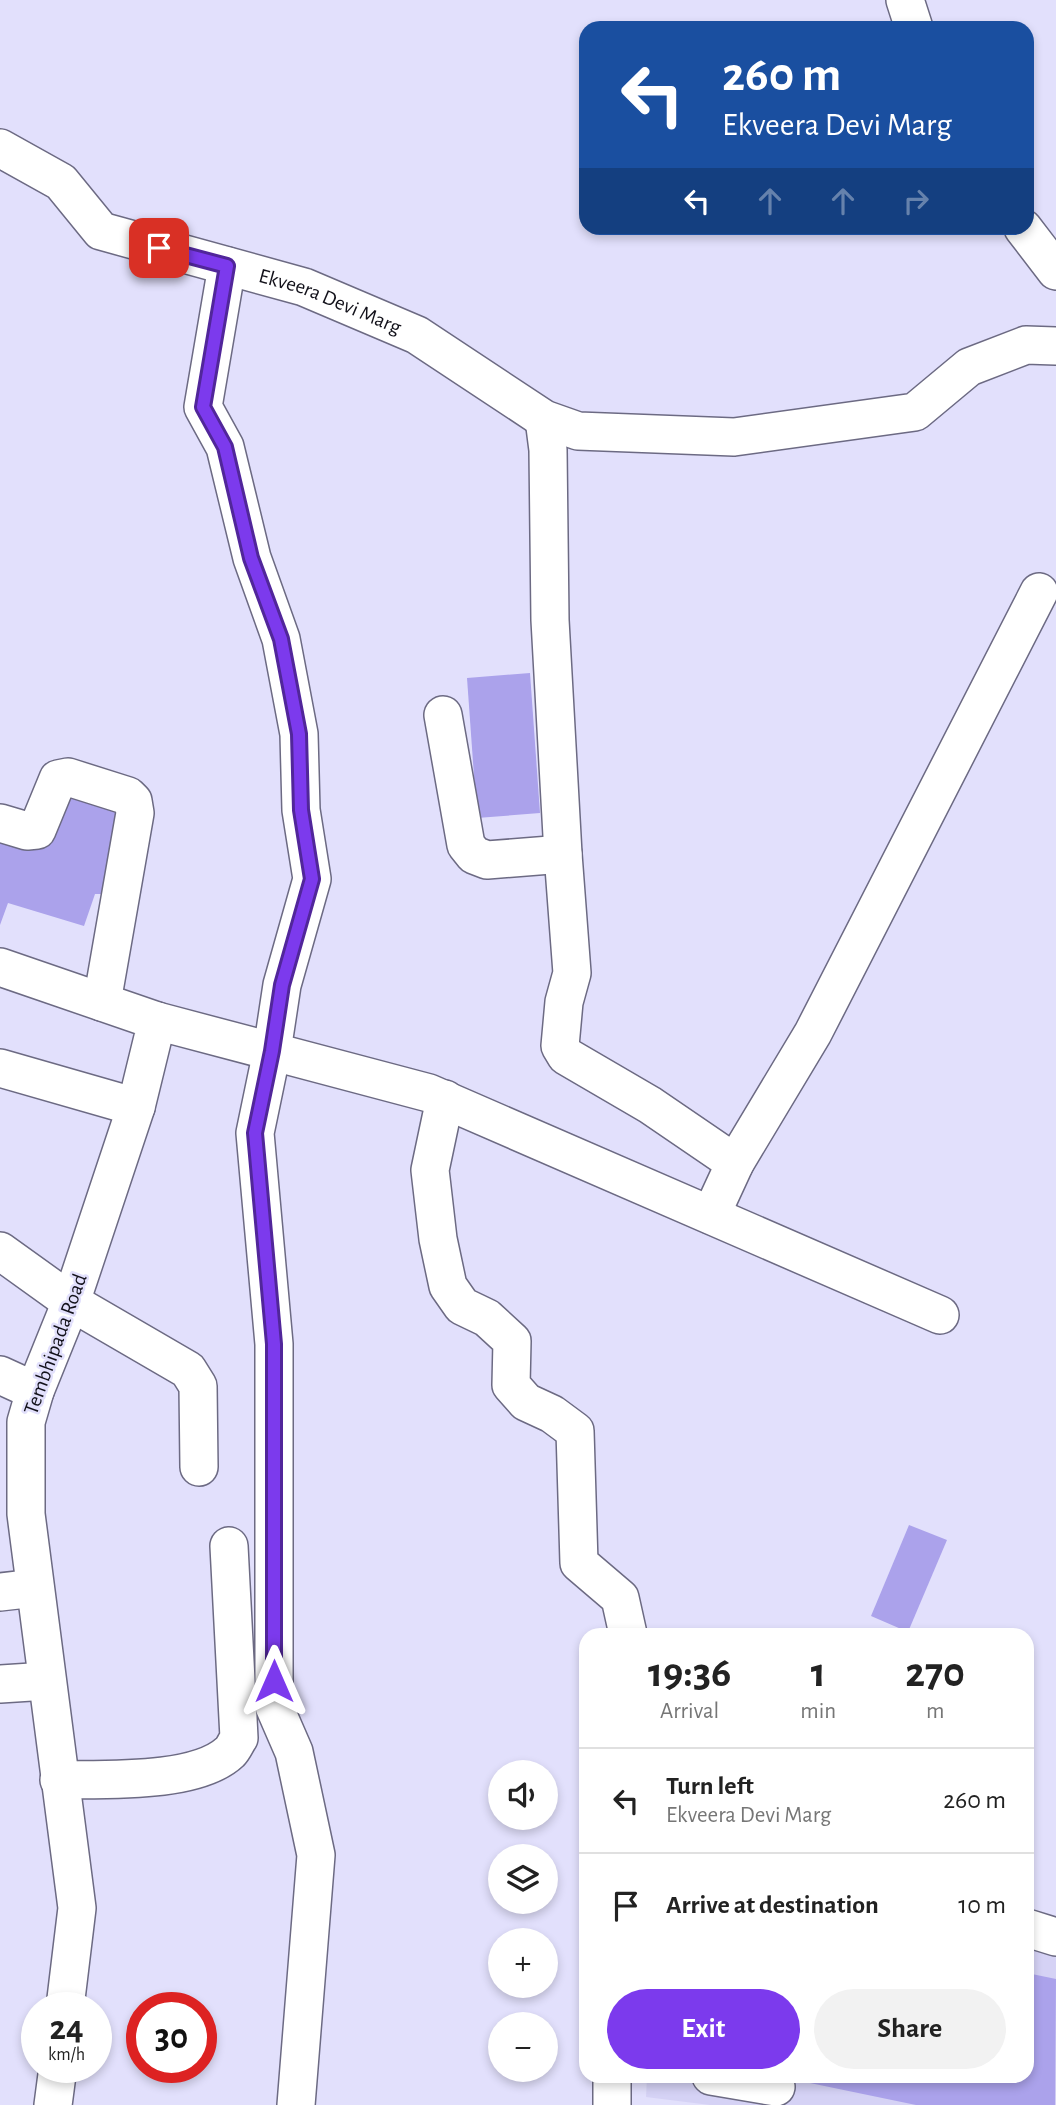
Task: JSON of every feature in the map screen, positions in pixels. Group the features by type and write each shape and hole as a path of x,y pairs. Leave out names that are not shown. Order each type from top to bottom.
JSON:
{"street":[{"path":"905,0 912,21"},
{"name":"Ekveera Devi Marg","path":"0,148 61,181 101,232 304,287 417,335 544,419 578,431 734,437 915,412 969,367 1026,345 1056,346"},
{"path":"1028,235 1056,271"},
{"path":"227,266 203,407 225,447 251,558 281,639 299,734 301,810 312,879 282,985 255,1133 274,1344 274,1706 294,1752 316,1855 296,2105"},
{"path":"544,419 548,450 550,620 572,973 564,1002 560,1046 566,1056 650,1105 735,1163"},
{"path":"711,1215 735,1163 813,1033 1039,592"},
{"path":"443,715 466,845 474,855 487,860 563,854"},
{"path":"0,823 27,831 37,830 58,779 68,777 128,796 133,801 135,813 102,1002"},
{"path":"0,967 157,1021 429,1093 940,1315"},
{"name":"Tembhipada Road","path":"67,1992 77,1908 47,1681 18,1590 26,1514 20,1407 72,1297 136,1107 157,1021"},
{"path":"0,1068 136,1107"},
{"path":"445,1099 430,1170 438,1239 448,1286 462,1306 487,1318 512,1341 511,1385 526,1402 552,1414 575,1431 579,1563 620,1598 627,1628"},
{"path":"0,1251 188,1370 198,1387 207,1461"},
{"path":"0,1375 20,1407"},
{"path":"59,1780 144,1778 173,1774 214,1763 232,1750 239,1738 229,1546"},
{"path":"0,1684 47,1681"},
{"path":"1034,1930 1056,1937"},
{"path":"53,2105 56,2083"},
{"path":"612,2083 612,2105"},
{"path":"752,2083 776,2087"}],"shaded area":[{"path":"1034,1942 1056,1948 1056,2105 710,2105 646,2097 647,2083 1034,2083"}],"building":[{"path":"530,673 540,813 477,818 467,678"},
{"path":"64,786 128,805 118,894 95,894 84,926 8,903 0,925 0,831"},
{"path":"909,1525 947,1540 910,1628 899,1628 871,1616"},
{"path":"1034,1974 1056,1979 1055,2105 916,2105 810,2083 1034,2083"}],"route":[{"path":"159,248 227,266 203,407 225,447 251,558 281,639 299,734 301,810 312,879 282,985 255,1133 274,1344 274,1681"}]}
